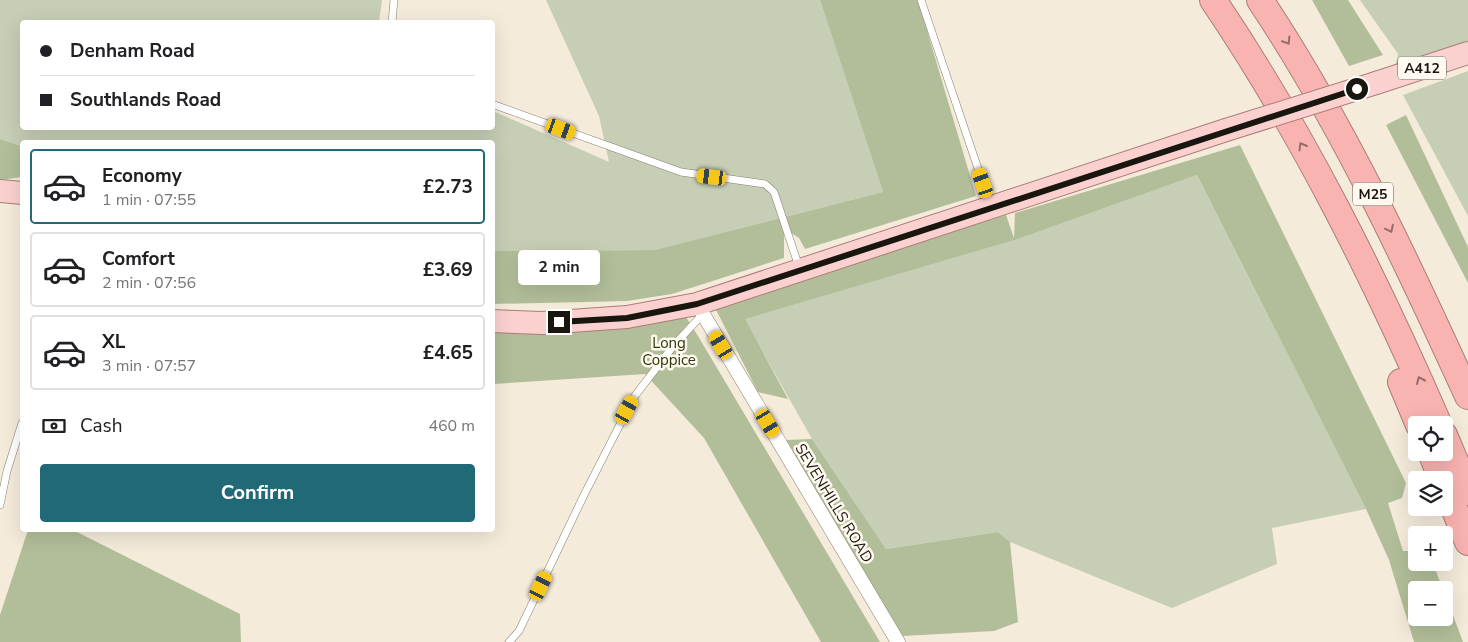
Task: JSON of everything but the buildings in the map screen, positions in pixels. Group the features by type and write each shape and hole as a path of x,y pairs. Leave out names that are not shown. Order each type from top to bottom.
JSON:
{"highway":[{"name":"M25","path":"1213,0 1246,49 1338,213 1398,330 1435,416"},
{"name":"M25","path":"1260,0 1318,90 1363,173 1468,396"},
{"name":"M25","path":"1338,213 1381,334 1415,416"},
{"path":"1437,461 1457,486"},
{"path":"1451,461 1468,542"}],"main road":[{"name":"A412","path":"495,321 542,323 627,318 700,309 800,270 992,209 1226,130 1468,53"},
{"path":"0,191 20,193"}],"street":[{"name":"SEVENHILLS ROAD","path":"700,309 898,642"}],"lane":[{"path":"392,20 394,0"},
{"path":"921,0 992,209"},
{"path":"495,105 681,172 765,184 774,192 800,270"},
{"path":"509,642 519,631 584,495 634,398 700,309"},
{"path":"0,505 20,430"}],"green space":[{"path":"0,0 382,0 379,20 20,20 20,130 495,130 495,112 609,162 599,116 546,0 820,0 883,192 654,250 495,251 495,140 20,140 20,145 0,139"},
{"path":"820,0 918,0 976,196 805,249 799,238 784,228 784,258 672,294 627,301 495,304 495,251 654,250 883,192"},
{"path":"1312,0 1348,0 1383,55 1349,66"},
{"path":"1360,0 1468,0 1468,42 1395,66 1398,54"},
{"path":"1468,71 1468,216 1403,95"},
{"path":"1406,115 1468,247 1468,283 1386,125"},
{"path":"0,139 20,145 20,177 0,180"},
{"path":"1240,145 1406,483 1402,498 1388,503 1403,551 1408,551 1408,571 1436,571 1440,581 1408,581 1408,622 1389,560 1366,509 1197,175 1015,240 745,319 788,399 758,392 714,306 1006,215 1014,238 1015,213"},
{"path":"1197,175 1366,509 1272,528 1277,564 1172,608 1010,542 998,532 886,549 812,439 744,319 1015,240"},
{"name":"Long Coppice","path":"686,317 880,642 821,642 704,438 645,374 495,384 495,330"},
{"path":"812,439 886,549 998,532 1010,542 1018,622 994,631 903,636 785,440"},
{"path":"27,532 77,532 240,614 241,642 0,642 0,615"},
{"path":"1453,615 1463,642 1414,642 1409,626 1453,626"}],"route":[{"path":"559,322 627,318 697,304 1006,205 1226,130 1357,89"}]}
